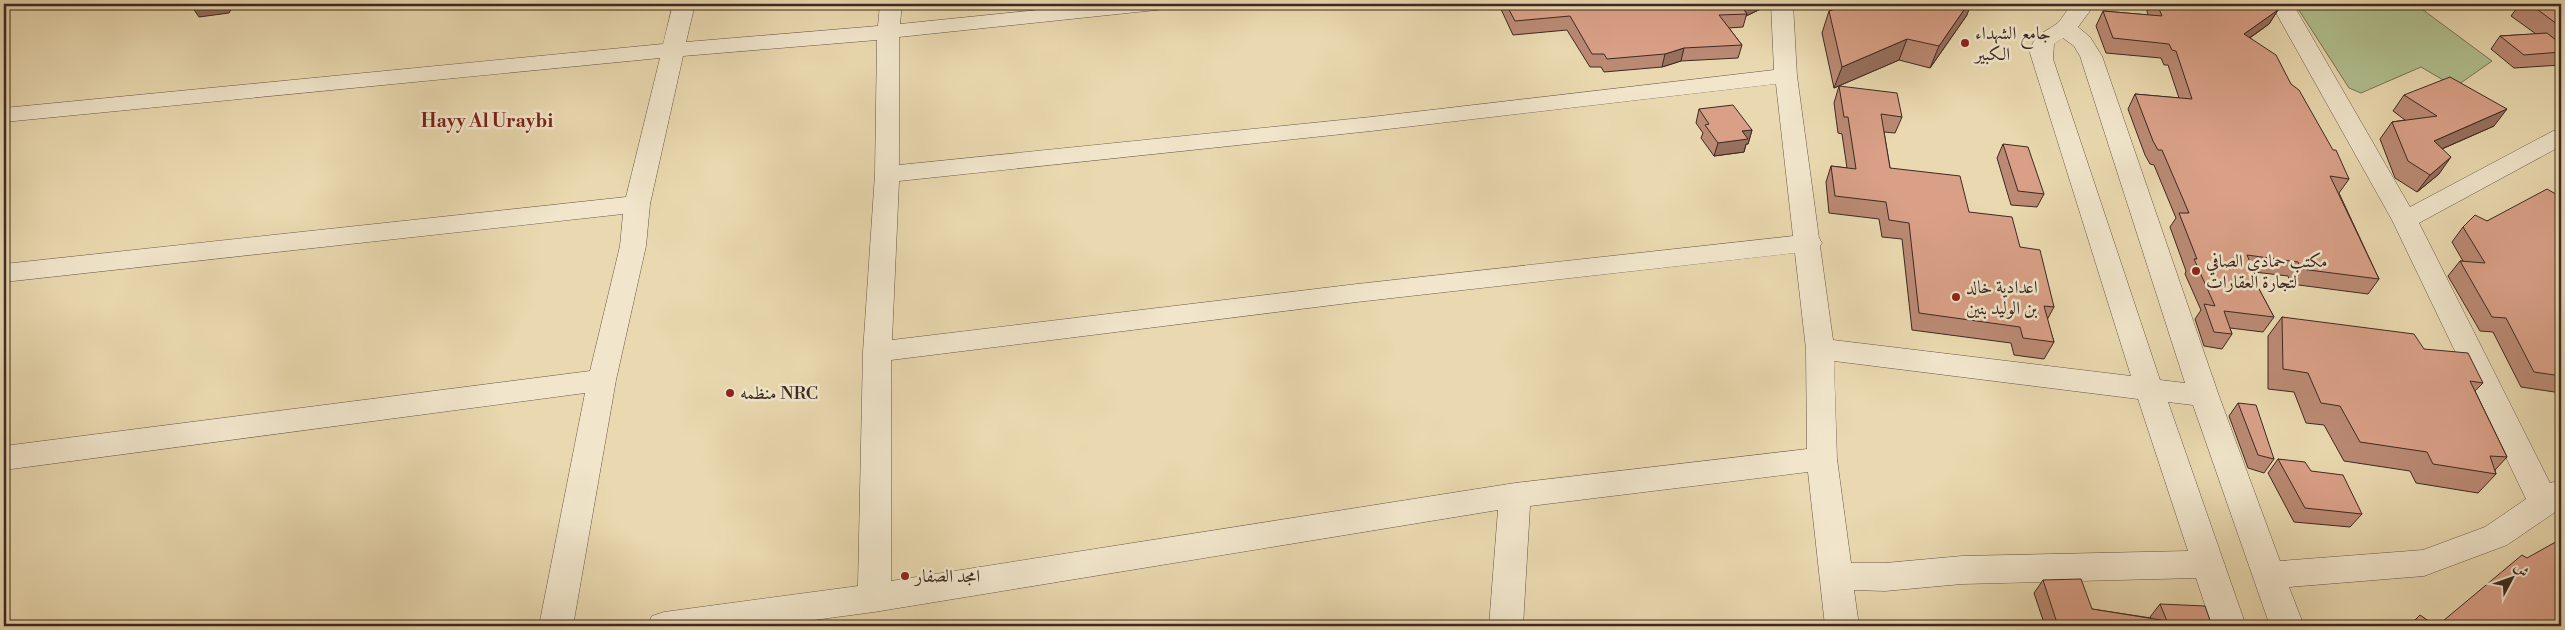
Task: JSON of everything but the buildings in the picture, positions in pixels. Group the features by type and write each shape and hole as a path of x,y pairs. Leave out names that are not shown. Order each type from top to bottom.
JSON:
{"street":[{"path":"556,626 602,380 633,246 637,204 684,4"},
{"path":"874,598 877,352 887,174 888,32 891,4"},
{"path":"4,115 672,50 888,32 1156,4"},
{"path":"1782,4 1786,76 1820,349 1822,459 1842,626"},
{"path":"2084,4 2071,18 2066,30 2050,36 2041,46 2040,52 2149,389 2230,626"},
{"path":"2269,575 2424,563 2496,536 2553,498 2405,220 2282,4"},
{"path":"2066,30 2082,42 2090,56 2204,396 2287,626"},
{"path":"887,174 1371,124 1786,76"},
{"path":"2405,220 2561,136"},
{"path":"4,273 637,204"},
{"path":"877,352 1357,293 1808,243"},
{"path":"1820,349 2204,396"},
{"path":"4,458 602,380"},
{"path":"664,626 874,598 1515,496 1822,459"},
{"path":"1506,626 1515,496"},
{"path":"1837,576 1885,577 1962,570 2209,564"}],"green space":[{"path":"2295,4 2415,4 2492,61 2455,87 2421,67 2361,93 2349,88"}],"place":[{"name":"جامع الشهداء الكبير","path":"1965,43"},
{"name":"مكتب حمادي الصافي لتجارة العقارات","path":"2196,271"},
{"name":"اعدادية خالد بن الوليد بنين","path":"1956,297"},
{"name":"منظمه NRC","path":"730,393"},
{"name":"امجد الصفار","path":"905,576"}],"district":[{"name":"Hayy Al Uraybi","path":"487,121"}]}
